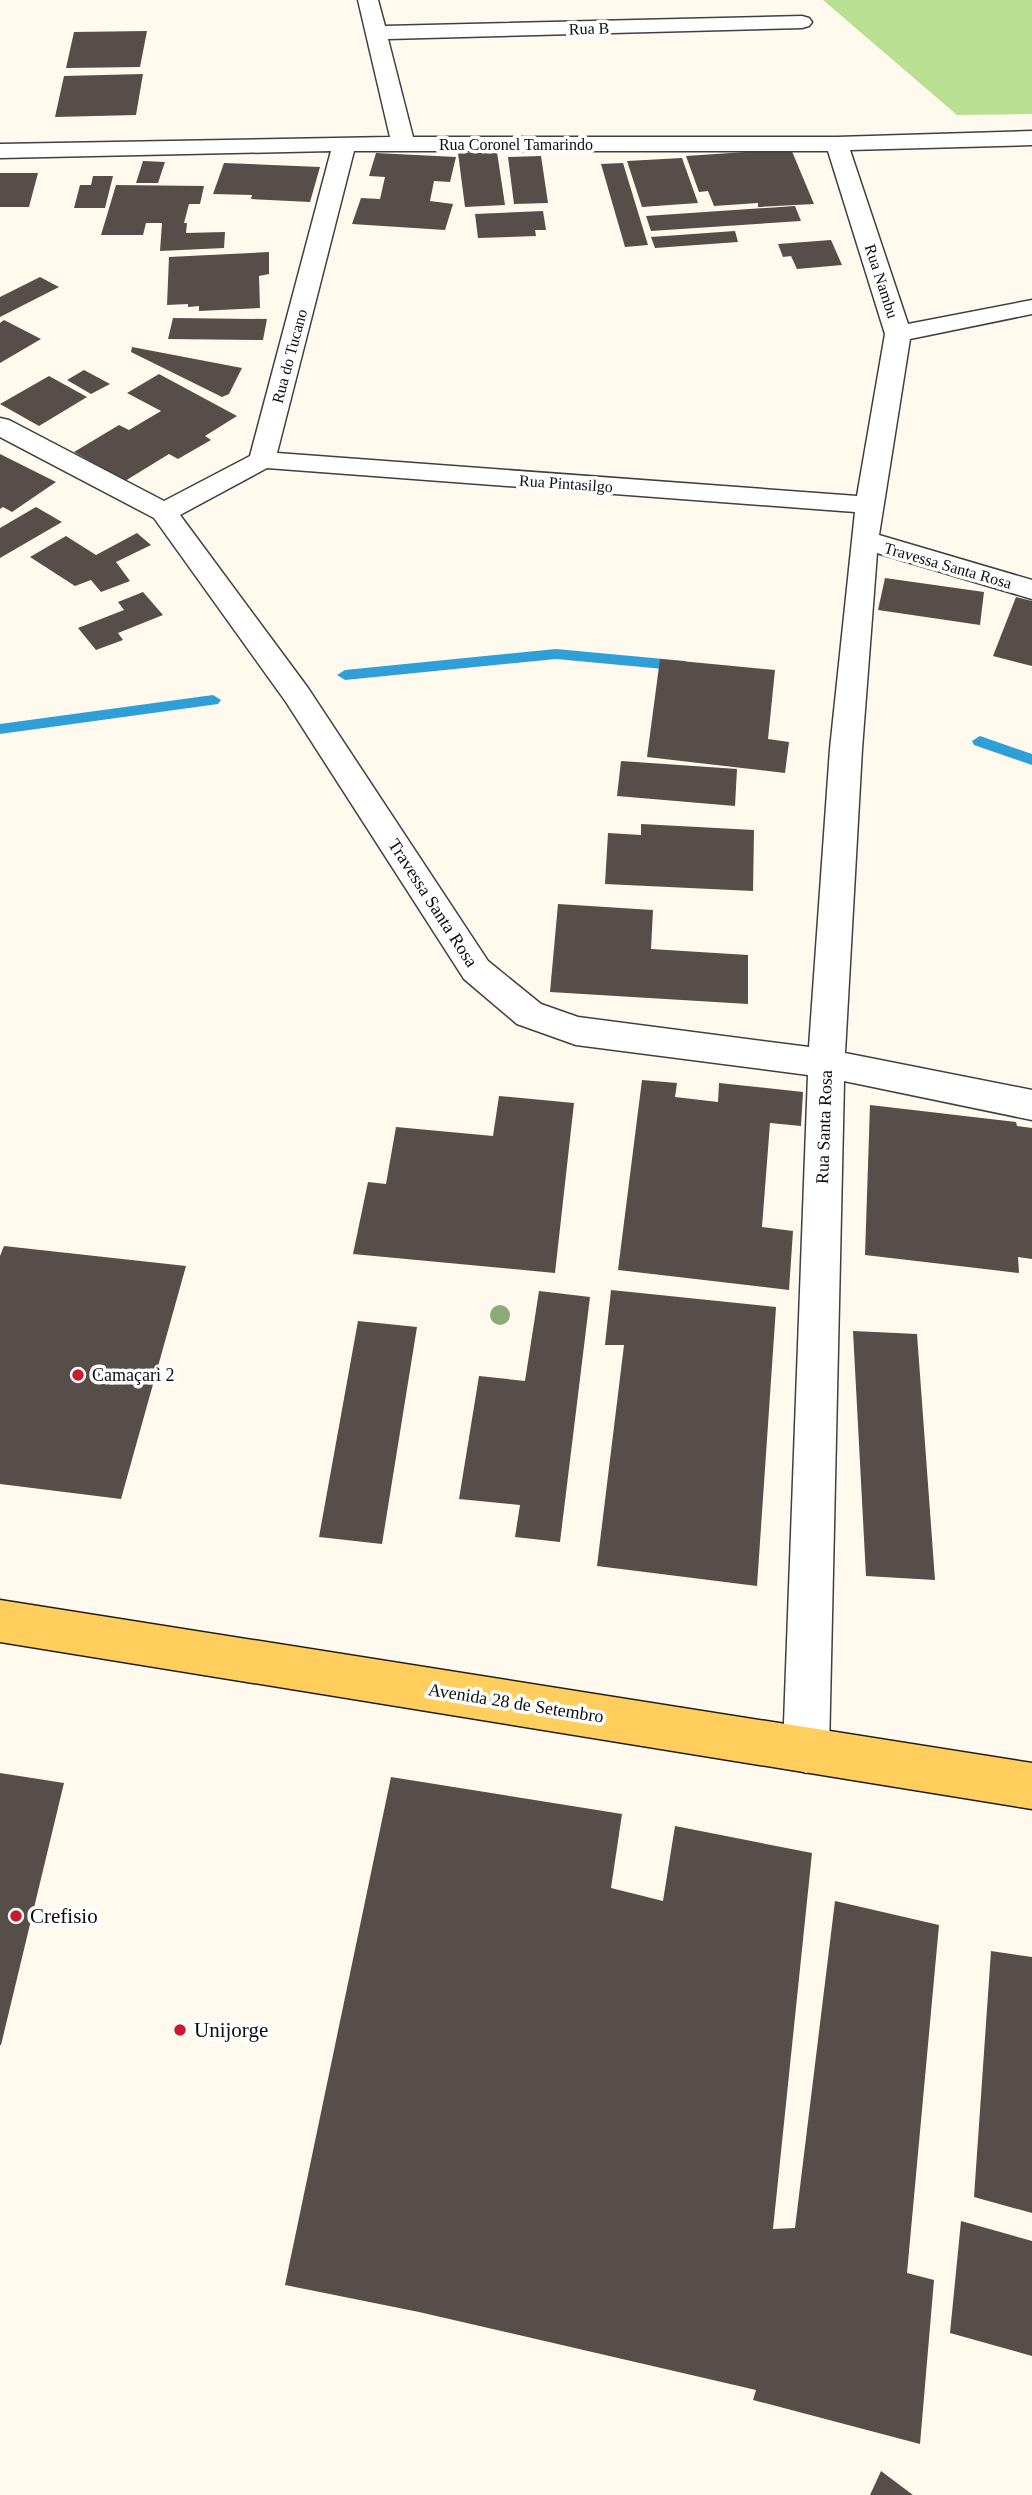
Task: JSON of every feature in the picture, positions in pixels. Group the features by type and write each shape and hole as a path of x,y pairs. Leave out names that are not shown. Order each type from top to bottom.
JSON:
{"main road":[{"name":"Avenida 28 de Setembro","path":"0,1621 1032,1786"}],"street":[{"path":"368,0 403,144"},
{"name":"Rua B","path":"376,33 802,22"},
{"name":"Rua Coronel Tamarindo","path":"0,151 344,144 838,144 1032,138"},
{"name":"Rua do Tucano","path":"262,460 344,144"},
{"name":"Rua Nambu","path":"838,144 898,334 869,505"},
{"path":"898,334 1026,314"},
{"name":"Travessa Santa Rosa","path":"0,426 164,512 297,695 476,970 529,1014 576,1031 826,1063 1032,1105"},
{"path":"164,512 262,460"},
{"name":"Rua Pintasilgo","path":"262,460 869,505"},
{"name":"Rua Santa Rosa","path":"806,1751 826,1063 846,749 869,505"},
{"name":"Travessa Santa Rosa","path":"864,540 1032,590"}],"green space":[{"path":"823,0 1032,0 1032,114 957,115"}],"building":[{"path":"147,31 140,67 66,68 74,32"},
{"path":"143,74 136,115 55,117 64,76"},
{"path":"791,149 814,204 758,207 758,203 714,206 708,191 699,192 686,156"},
{"path":"497,152 505,205 465,207 458,153"},
{"path":"376,153 456,157 450,182 434,181 430,201 453,204 445,230 352,224 361,198 380,199 385,177 369,176"},
{"path":"541,156 548,203 514,204 508,157"},
{"path":"682,158 698,203 642,207 627,161"},
{"path":"143,161 165,162 158,183 136,183"},
{"path":"224,163 320,167 310,202 251,199 252,195 213,194"},
{"path":"623,163 648,245 625,247 601,164"},
{"path":"0,173 38,173 29,207 0,207"},
{"path":"93,176 113,176 105,208 74,208 80,185 91,185"},
{"path":"116,185 204,186 200,204 189,204 184,223 187,223 186,233 225,232 224,248 160,251 162,223 146,223 143,235 101,235"},
{"path":"795,206 801,221 651,231 646,216"},
{"path":"543,211 546,230 535,230 536,236 478,238 475,214"},
{"path":"735,231 738,242 655,248 651,237"},
{"path":"831,240 842,265 797,269 791,256 783,257 778,244"},
{"path":"269,252 269,274 259,276 260,308 199,311 199,306 167,305 169,257"},
{"path":"40,277 59,287 0,317 0,297"},
{"path":"173,318 267,319 263,340 168,339"},
{"path":"4,320 41,339 0,363 0,323"},
{"path":"132,347 242,368 229,394 222,397 131,352"},
{"path":"84,370 110,384 91,394 67,380"},
{"path":"159,374 237,416 205,436 211,440 178,459 169,454 125,481 74,452 119,425 129,430 161,411 127,393"},
{"path":"49,376 87,397 39,426 0,404"},
{"path":"0,454 56,482 12,512 3,507 0,509"},
{"path":"36,507 62,522 0,558 0,528"},
{"path":"137,533 151,545 116,562 130,581 101,592 91,580 75,586 30,557 66,536 96,555"},
{"path":"885,578 984,592 980,625 878,610"},
{"path":"143,592 163,615 118,633 123,640 96,650 78,628 124,610 118,602"},
{"path":"1016,597 1032,601 1032,666 993,656"},
{"path":"660,659 775,670 768,739 789,742 785,773 647,757"},
{"path":"621,761 737,769 735,806 617,796"},
{"path":"641,824 754,830 753,891 605,884 608,833 641,835"},
{"path":"558,904 653,910 651,949 748,955 748,1004 550,992"},
{"path":"642,1080 677,1083 675,1097 718,1102 719,1083 803,1092 801,1126 770,1123 762,1227 793,1231 789,1290 618,1270"},
{"path":"499,1096 574,1103 555,1273 353,1254 368,1182 386,1184 396,1127 493,1136"},
{"path":"870,1105 1016,1122 1017,1126 1032,1128 1032,1259 1018,1257 1019,1273 865,1255"},
{"name":"Camaçari 2","path":"4,1246 186,1266 121,1499 0,1484 0,1256"},
{"path":"611,1290 776,1307 757,1586 597,1566 624,1345 605,1345"},
{"path":"539,1291 590,1297 560,1542 515,1537 520,1505 459,1499 479,1376 525,1381"},
{"path":"358,1321 417,1327 382,1544 319,1537"},
{"path":"853,1331 917,1334 935,1580 866,1576"},
{"name":"Crefisio","path":"0,1773 64,1783 1,2045 0,2045"},
{"path":"391,1777 622,1814 611,1888 663,1901 675,1826 812,1853 773,2229 795,2228 835,1901 939,1925 907,2273 934,2280 920,2444 753,2400 756,2390 419,2312 285,2285"},
{"path":"991,1951 1032,1957 1032,2213 974,2197"},
{"path":"961,2221 1032,2241 1032,2356 950,2333"},
{"path":"881,2471 913,2495 870,2495"}],"waterway":[{"path":"345,675 556,654 685,666"},
{"path":"0,729 213,700"},
{"path":"980,741 1032,760"}],"place":[{"name":"Camaçari 2","path":"78,1375"},
{"name":"Crefisio","path":"16,1916"},
{"name":"Unijorge","path":"180,2030"}]}
